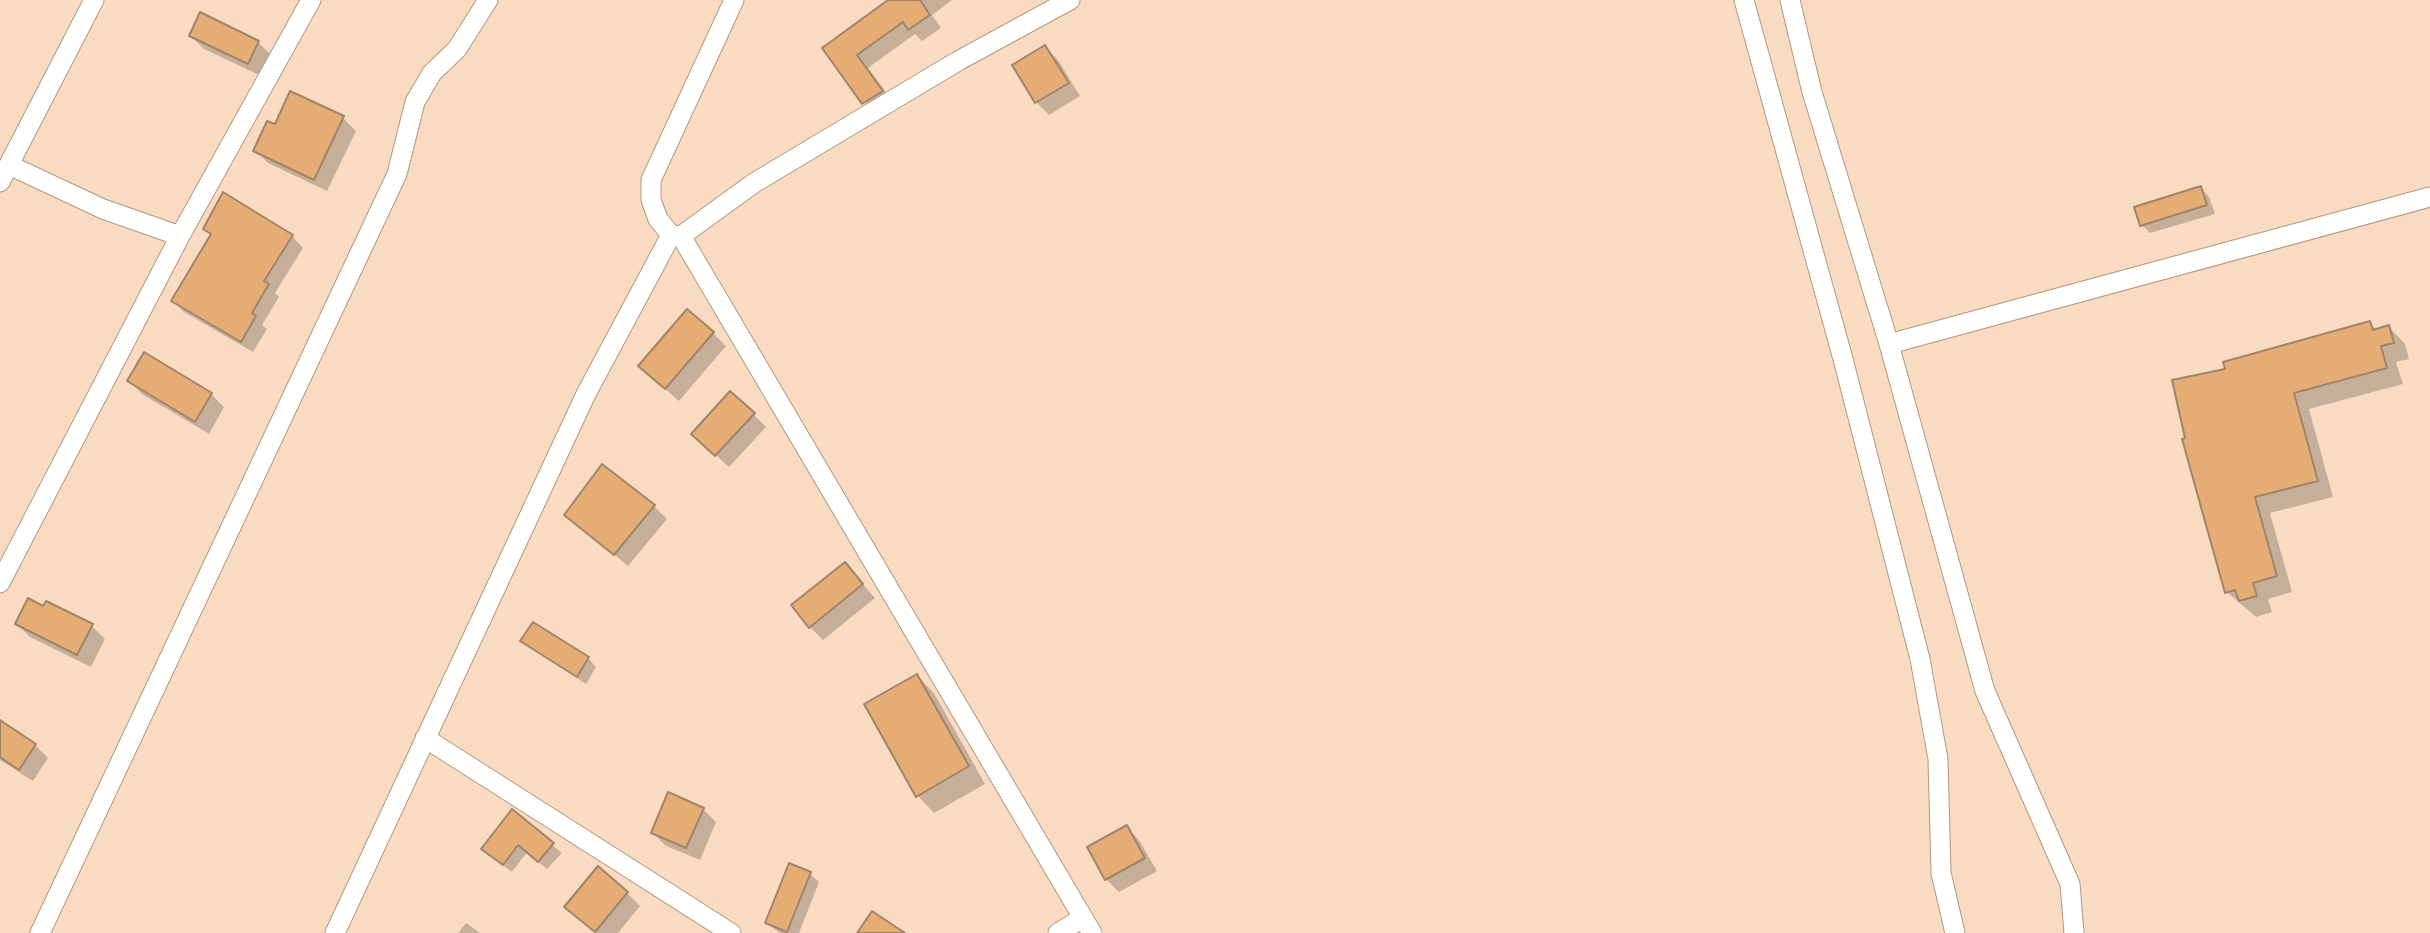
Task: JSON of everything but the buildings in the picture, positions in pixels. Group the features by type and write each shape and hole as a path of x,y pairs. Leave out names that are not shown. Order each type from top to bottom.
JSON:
{"street":[{"path":"94,0 4,173 180,236"},
{"path":"0,583 180,236 311,0"},
{"path":"40,933 397,174 415,102 432,73 457,49 488,0"},
{"path":"734,0 651,180 651,200 658,219 676,235 1088,926 1058,933"},
{"path":"335,933 586,394 676,235 754,183 958,61 1070,0"},
{"path":"1744,0 1843,359 1920,659 1938,760 1941,873 1955,933"},
{"path":"1790,0 1812,92 1889,344 1984,691 2070,884 2074,933"},
{"path":"1889,344 2430,197"},
{"path":"425,738 731,933"}]}
